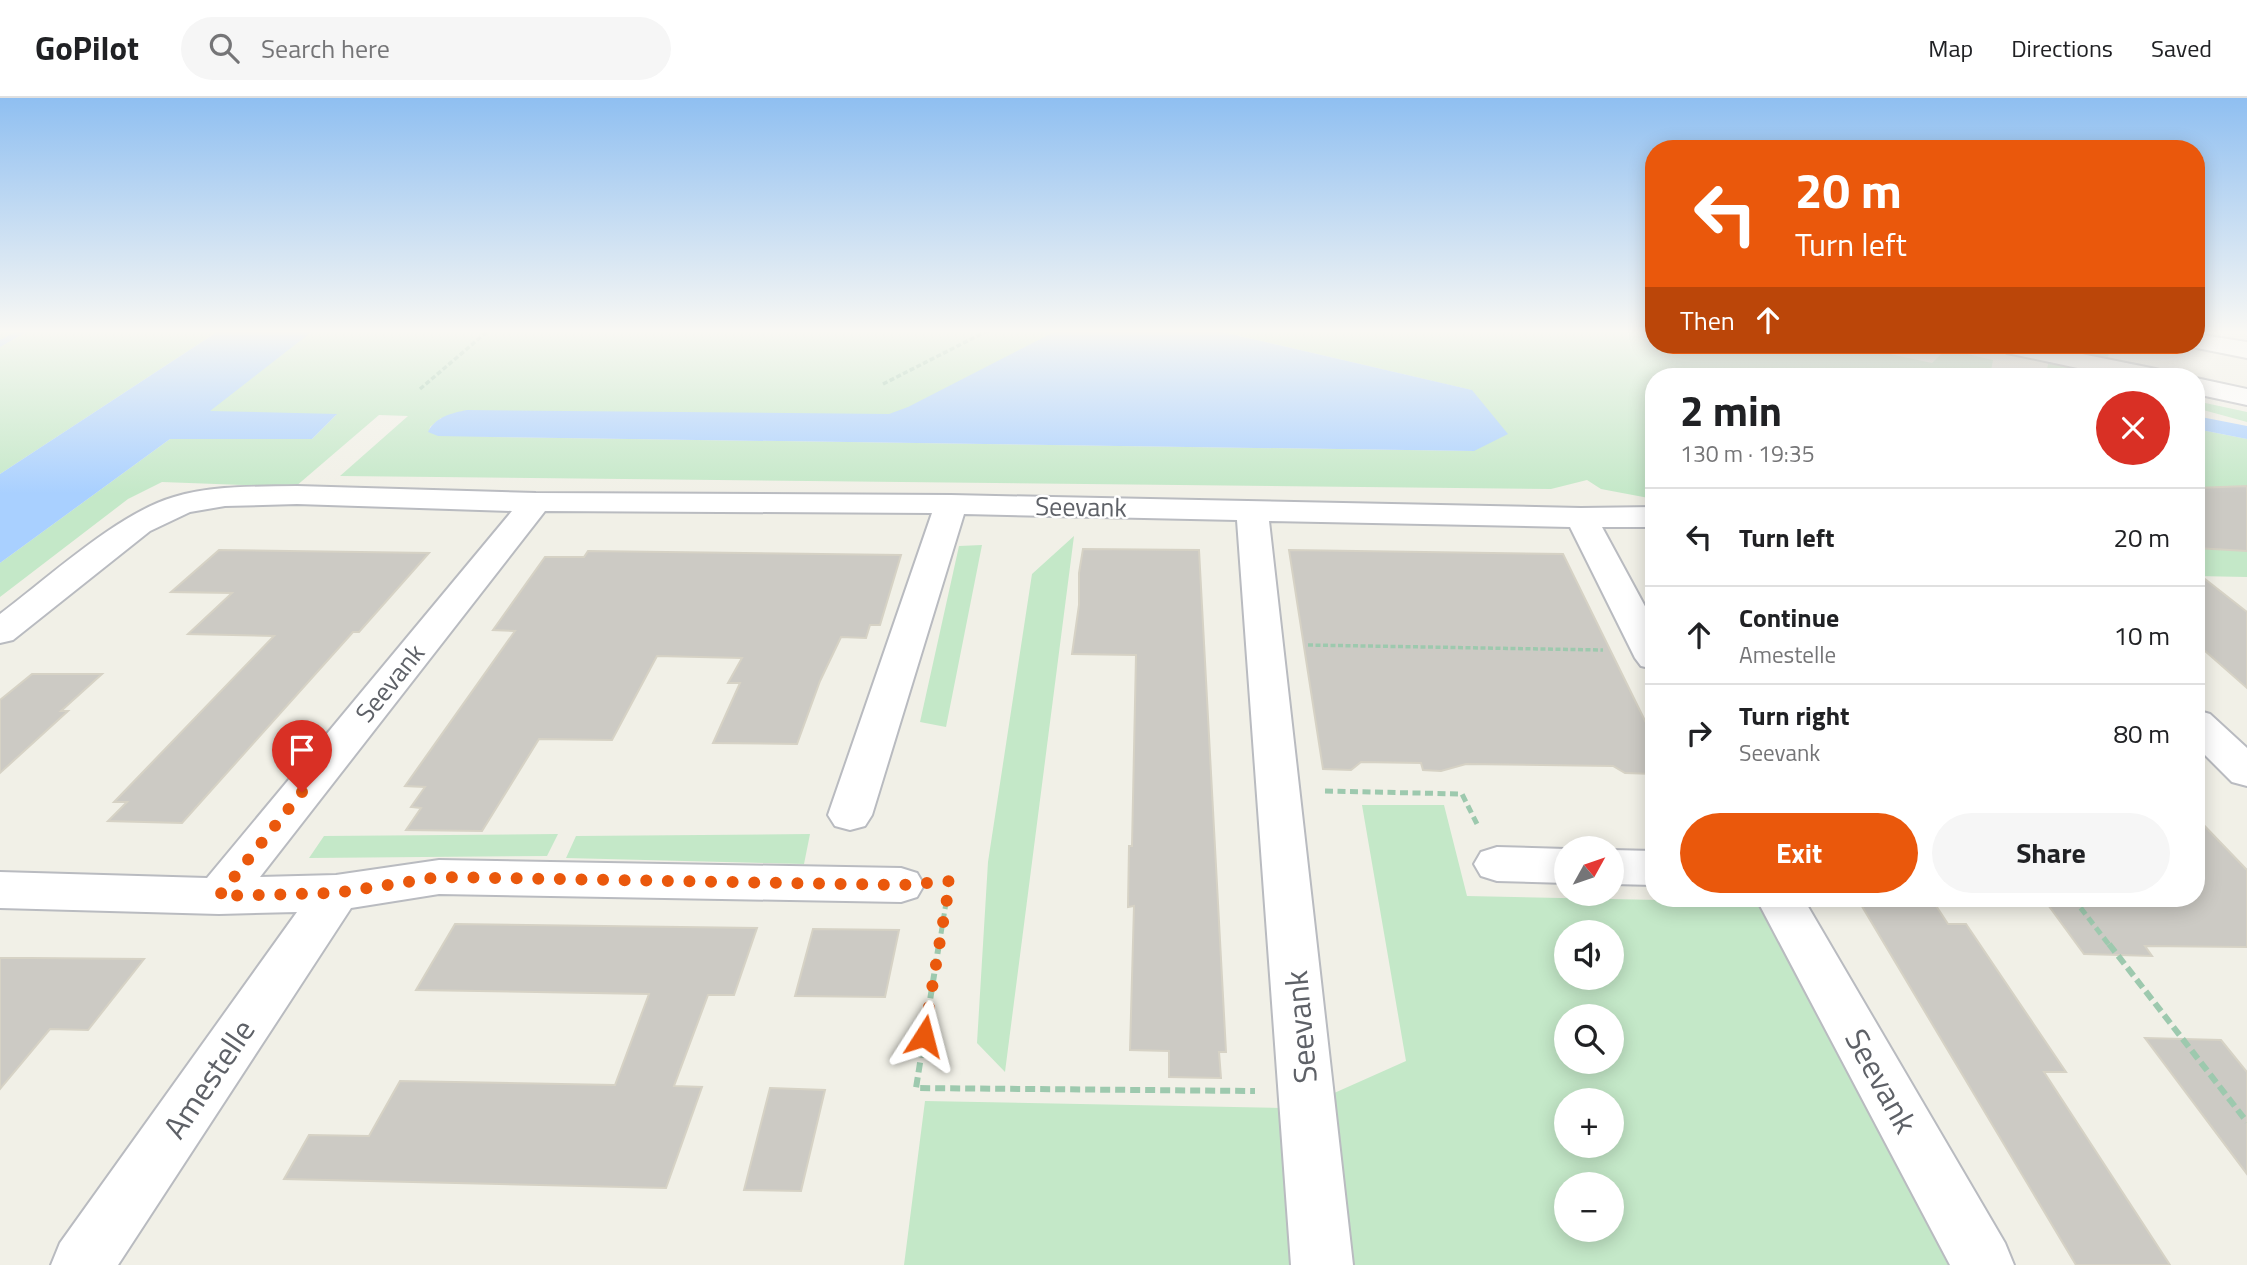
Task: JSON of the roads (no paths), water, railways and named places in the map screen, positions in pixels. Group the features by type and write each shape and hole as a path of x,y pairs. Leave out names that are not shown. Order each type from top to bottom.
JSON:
{"street":[{"path":"2205,388 2247,397"},
{"name":"Seevank","path":"0,632 139,524 182,504 225,497 296,495 536,502 951,504 1645,517"},
{"name":"Seevank","path":"219,896 536,502"},
{"path":"850,815 951,504"},
{"name":"Seevank","path":"1252,511 1322,1265"},
{"path":"1581,518 1645,641"},
{"path":"2205,728 2247,733"},
{"path":"2205,732 2247,772"},
{"path":"1497,864 1554,866"},
{"path":"1624,868 1645,869"},
{"path":"0,890 219,896 336,893 439,877 901,885"},
{"name":"Amestelle","path":"82,1265 336,893"},
{"name":"Seevank","path":"1785,907 1983,1265"}],"water":[{"path":"137,384 244,384 210,411 337,414 312,439 170,439 0,563 0,474"},
{"path":"952,384 1448,384 1472,390 1508,434 1474,451 490,437 438,436 428,432 439,419 467,410 889,414"},
{"path":"2205,418 2247,426 2247,439 2205,431"}]}
